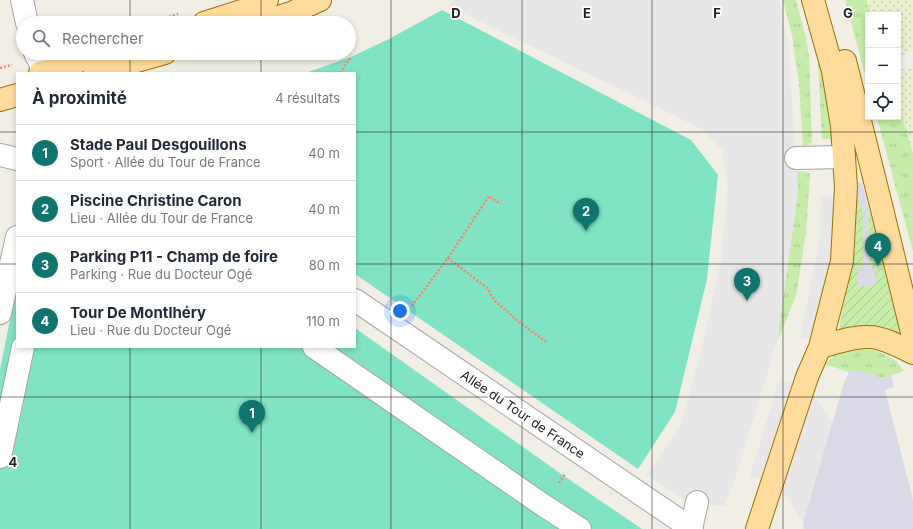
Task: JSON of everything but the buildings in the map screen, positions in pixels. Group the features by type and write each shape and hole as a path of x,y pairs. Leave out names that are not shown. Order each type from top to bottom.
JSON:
{"main road":[{"path":"226,16 254,7 267,0"},
{"path":"285,16 320,0"},
{"path":"758,528 807,377 820,347 842,262 846,187 842,126 833,71 813,0"},
{"path":"829,0 913,337"},
{"path":"41,68 76,60"},
{"path":"98,72 140,60"},
{"path":"0,84 16,79"},
{"path":"0,100 16,95"},
{"path":"820,347 849,339 870,337 890,342 913,353"}],"street":[{"path":"22,0 25,16"},
{"path":"0,155 16,160"},
{"path":"796,158 844,157"},
{"path":"0,313 16,241"},
{"name":"Allée du Tour de France","path":"356,301 691,529"},
{"path":"0,457 23,348"},
{"path":"315,348 580,529"},
{"path":"691,529 697,502"}],"path":[{"path":"341,72 349,60"},
{"path":"408,310 448,258 489,196 501,204"},
{"path":"448,258 487,288 495,301 519,322 548,343"},
{"path":"543,505 580,453"}],"green space":[{"path":"783,0 796,0 809,56 812,143 803,147 799,84 792,35"},
{"path":"845,0 866,0 870,12 865,12 865,74"},
{"path":"866,0 913,0 913,52 901,55 901,12 870,12"},
{"path":"442,10 691,140 718,175 707,279 675,412 638,469 356,275 356,72 308,72 342,60 356,60 356,55 389,39"},
{"path":"817,45 828,102 832,139 822,139"},
{"path":"913,65 913,153 901,114 901,68"},
{"path":"901,114 913,153 913,252 878,120 901,120"},
{"path":"796,171 810,173 806,233 796,296 777,342 798,191"},
{"path":"853,198 858,198 863,215 863,268 869,268 868,214 870,212 892,279 902,329 894,334 874,328 856,327 839,329 847,287"},
{"path":"16,289 16,348 356,348 356,329 564,476 642,529 0,529 0,370"},
{"path":"865,349 878,351 895,360 904,371 880,379 866,372 849,372 824,364 835,355 850,350"}],"shaded area":[{"path":"456,0 778,0 788,40 798,191 777,342 736,476 725,506 703,504 683,499 647,475 682,421 701,351 721,261 728,184 722,150 702,129 448,6"},
{"path":"853,183 862,183 870,212 868,214 869,268 875,268 875,286 858,286 858,268 863,268 863,215 858,198 853,198"},
{"path":"821,195 834,196 832,251 823,302 813,341 800,337 820,237"},
{"path":"849,372 866,372 879,377 880,379 891,375 894,387 885,390 913,500 913,529 804,529 803,523 844,383"},
{"path":"779,379 792,383 763,480 750,476"},
{"path":"811,392 833,423 803,523 779,484"}],"place":[{"name":"Piscine Christine Caron","path":"586,231"},
{"name":"Tour De Montlhéry","path":"878,266"},
{"name":"Parking P11 - Champ de foire","path":"747,301"},
{"name":"Stade Paul Desgouillons","path":"252,433"}]}
